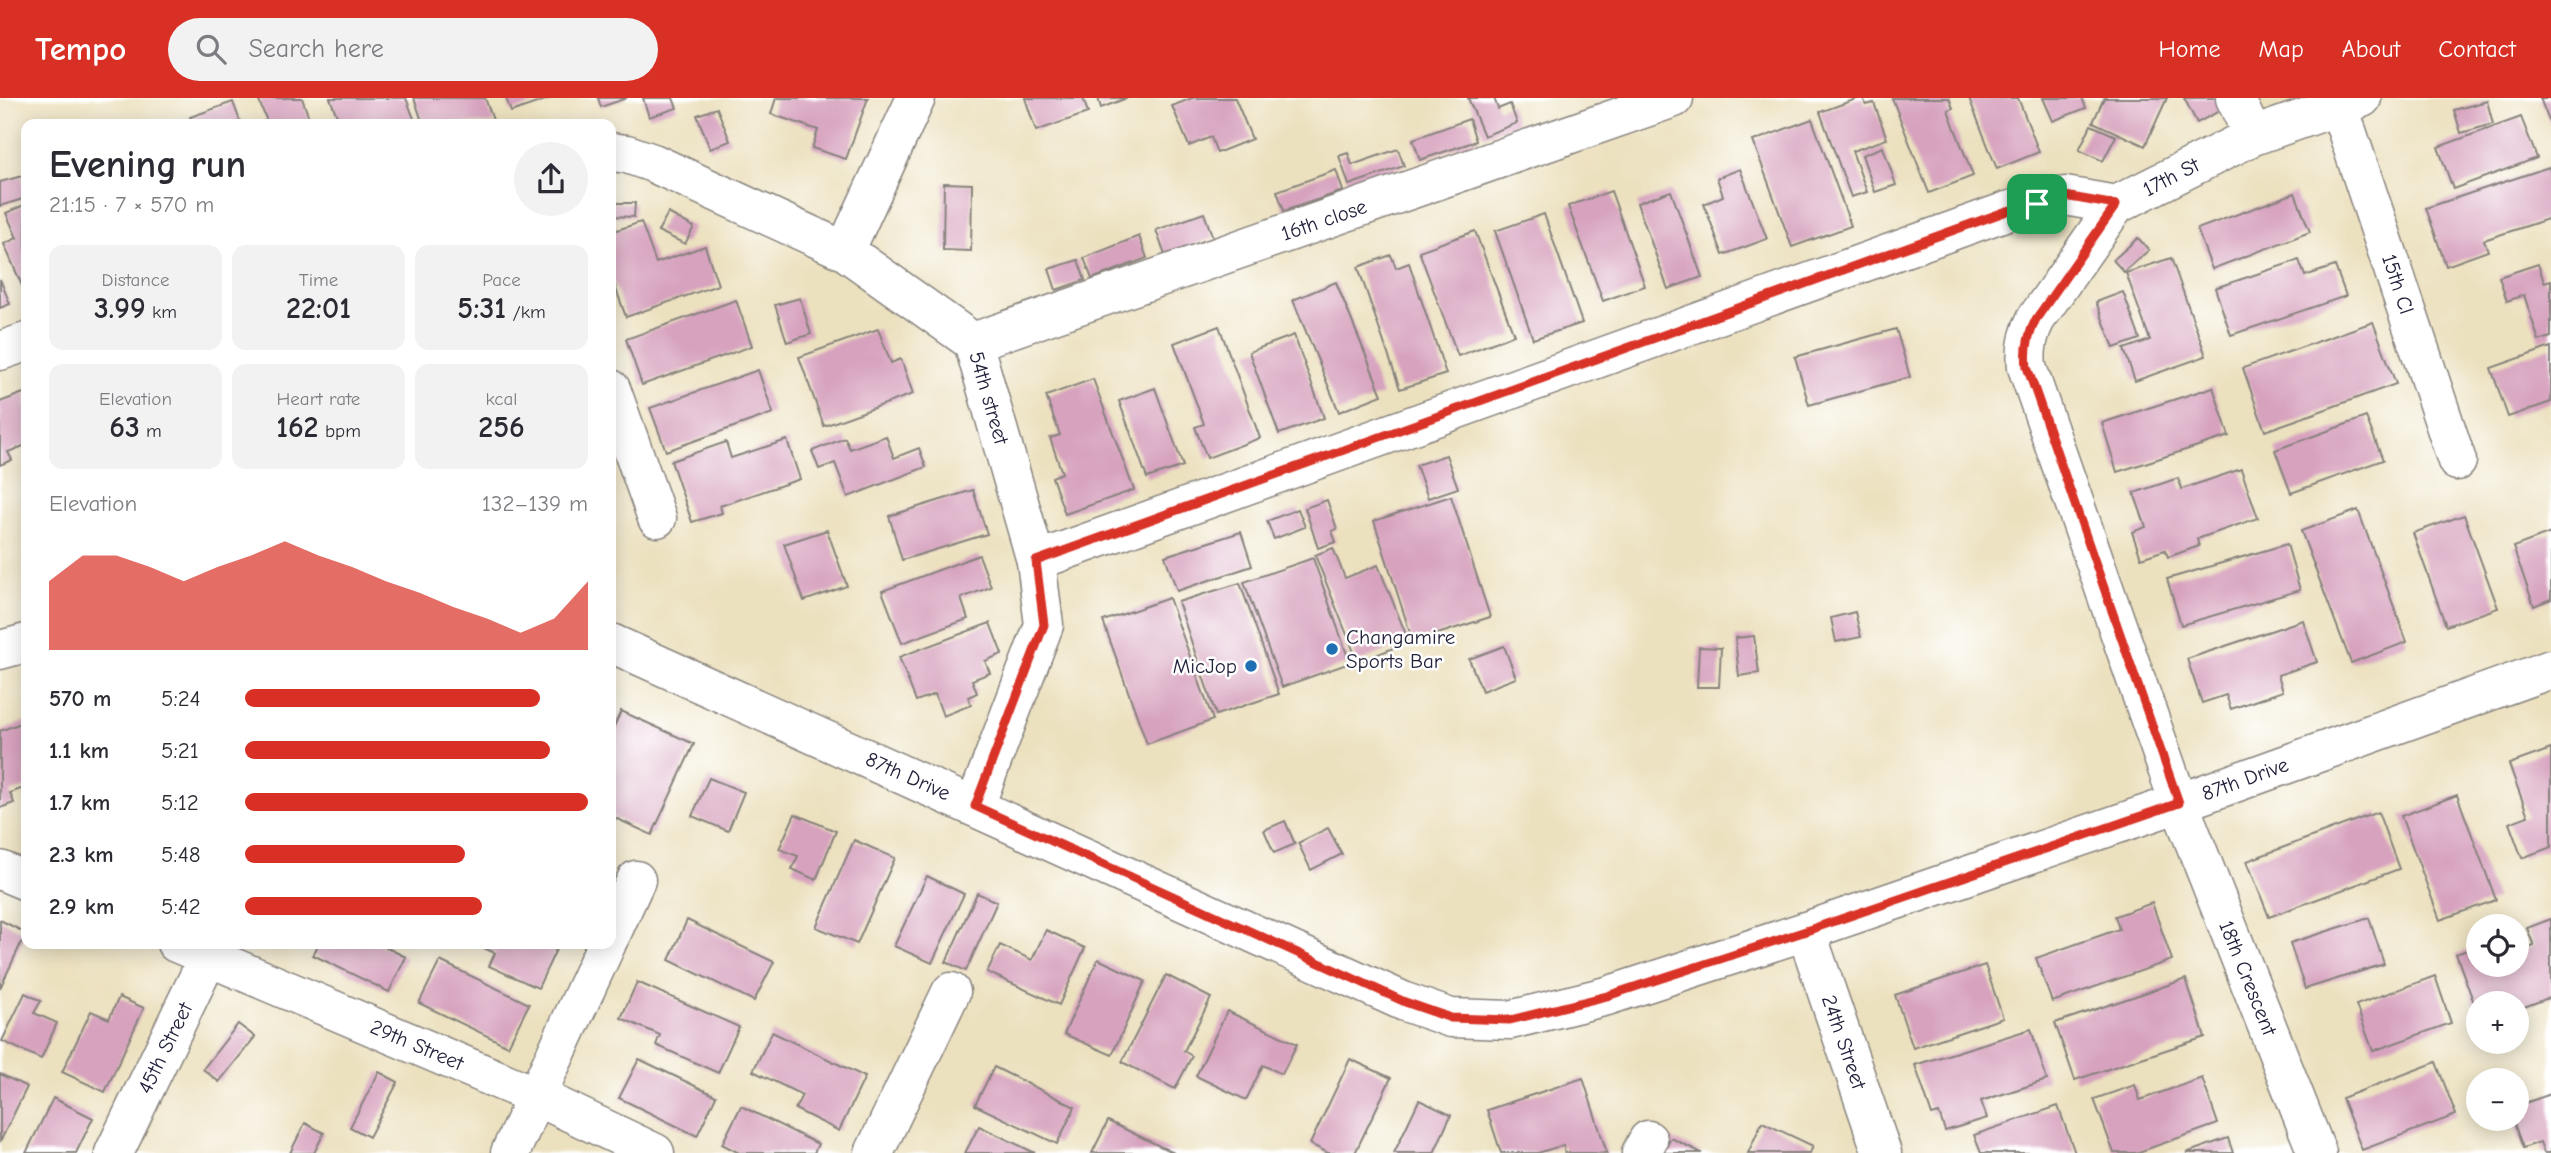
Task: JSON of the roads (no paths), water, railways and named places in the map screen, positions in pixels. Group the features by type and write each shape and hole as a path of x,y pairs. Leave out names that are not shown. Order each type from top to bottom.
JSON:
{"street":[{"path":"845,251 915,98"},
{"name":"16th close","path":"973,342 1674,98"},
{"path":"2235,98 2253,136"},
{"name":"17th St","path":"2179,803 2027,367 2026,355 2031,330 2116,205 2253,136 2351,103"},
{"name":"15th Cl","path":"2351,103 2457,461"},
{"name":"54th street","path":"616,153 653,163 845,251 973,342 1036,561 1044,625 975,806"},
{"path":"1036,561 2007,211 2065,196 2116,205"},
{"path":"0,351 21,344"},
{"path":"616,403 657,518"},
{"path":"0,650 21,644"},
{"name":"87th Drive","path":"616,645 1405,1002 1451,1018 1510,1020 1607,996 1806,931 2179,803 2551,669"},
{"name":"18th Crescent","path":"2179,803 2317,1153"},
{"path":"0,870 21,878"},
{"path":"616,923 636,880"},
{"name":"24th Street","path":"1806,931 1882,1153"},
{"name":"45th Street","path":"114,1153 200,949"},
{"name":"29th Street","path":"202,949 536,1096 655,1153"},
{"path":"510,1153 604,949"},
{"path":"874,1153 951,992"}],"place":[{"name":"Changamire Sports Bar","path":"1332,649"},
{"name":"MicJop","path":"1251,666"}]}
